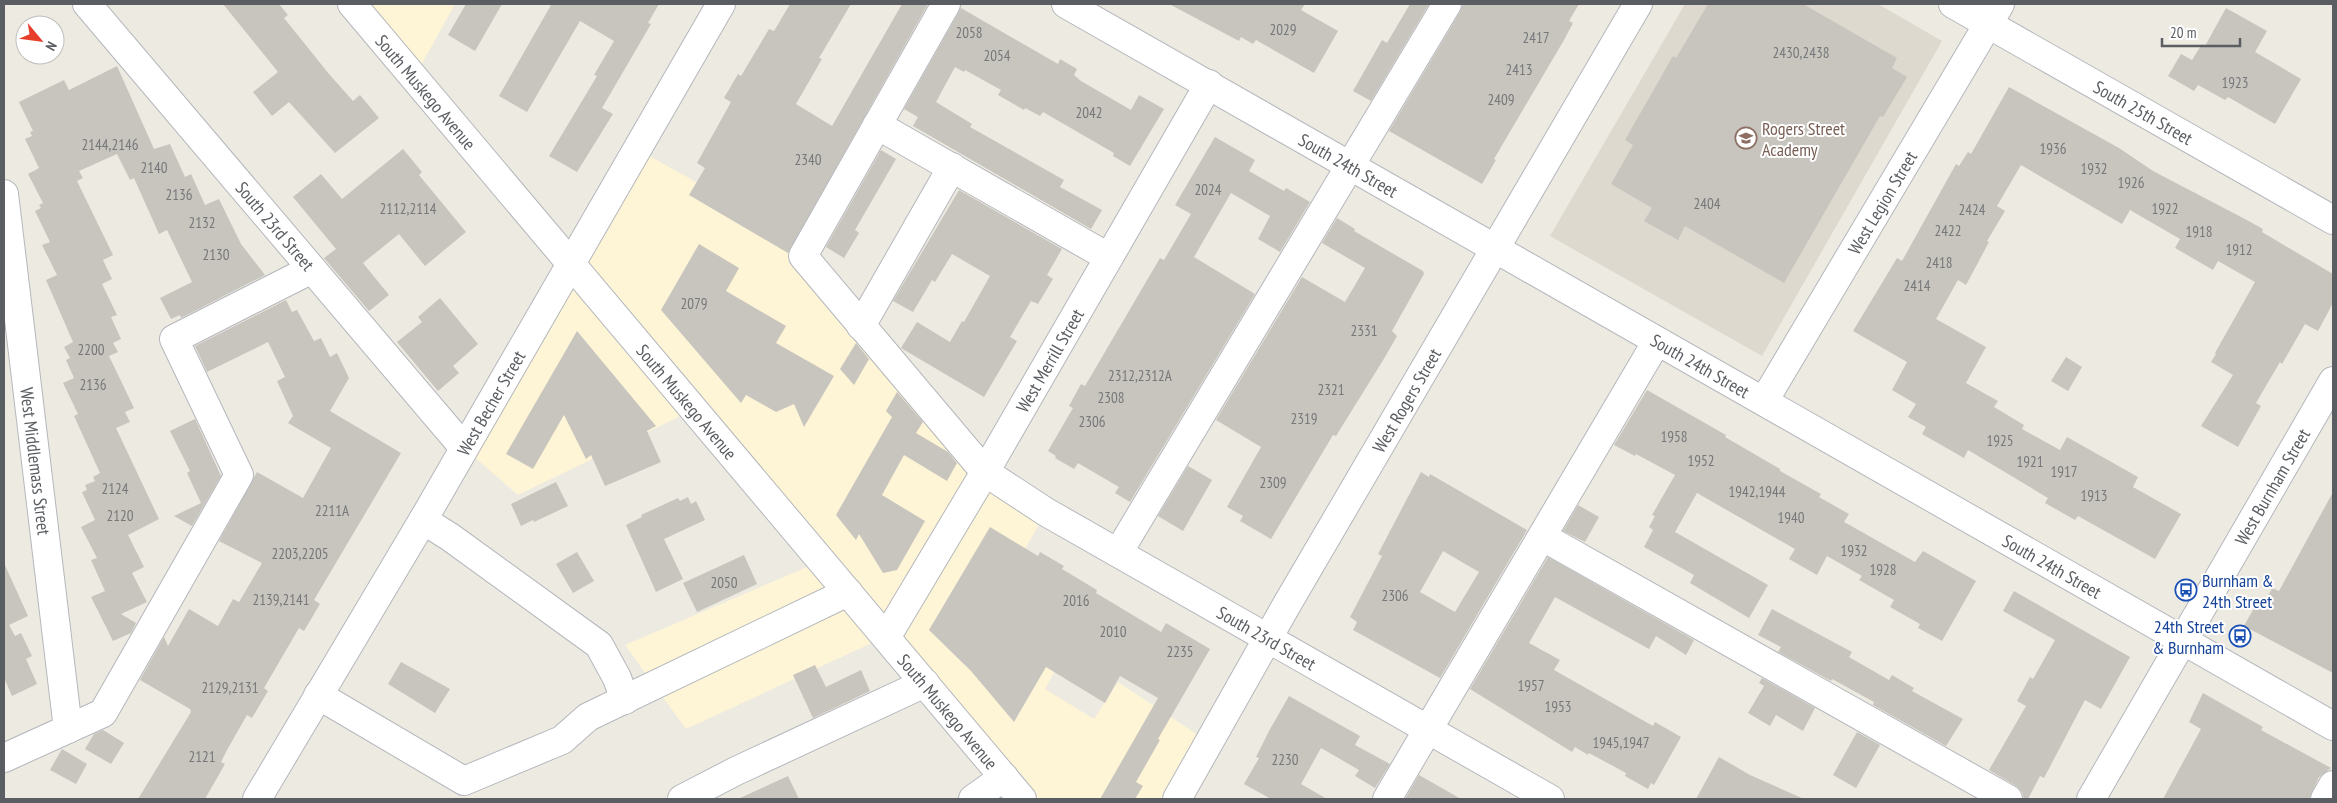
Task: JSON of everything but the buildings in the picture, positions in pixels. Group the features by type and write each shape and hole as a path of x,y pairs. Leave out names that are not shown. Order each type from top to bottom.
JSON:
{"street":[{"name":"South 23rd Street","path":"87,4 464,448"},
{"name":"South Muskego Avenue","path":"352,4 887,636 1022,799"},
{"name":"West Becher Street","path":"257,799 423,520 721,4"},
{"path":"946,4 877,125 1108,257"},
{"name":"South 24th Street","path":"1066,4 1350,164 1495,249 2333,726"},
{"path":"1118,553 1350,164 1368,139 1447,4"},
{"name":"West Rogers Street","path":"1177,799 1268,639 1638,4"},
{"name":"South 25th Street","path":"1953,4 1994,14 2333,220"},
{"name":"West Legion Street","path":"1764,401 1994,14"},
{"name":"West Merrill Street","path":"887,636 985,472 1209,84"},
{"name":"South 23rd Street","path":"877,125 803,256 985,472 1046,512 1550,799"},
{"path":"861,326 952,167"},
{"name":"West Middlemass Street","path":"4,194 68,729"},
{"path":"4,758 103,713 239,475 174,340 312,270"},
{"path":"1388,799 1657,340"},
{"name":"West Burnham Street","path":"2091,799 2333,381"},
{"path":"423,520 450,537 599,645 617,678 625,700"},
{"path":"1543,537 2008,799"},
{"path":"318,695 464,781 562,740 588,717 848,592"},
{"path":"682,799 736,771 925,683"},
{"path":"973,799 1004,777"},
{"path":"2325,799 2333,785"}],"shaded area":[{"path":"352,4 455,4 414,78"},
{"name":"Rogers Street Academy","path":"1685,4 1878,4 1942,41 1762,356 1550,236"},
{"path":"637,149 809,245 972,456 1046,512 996,600 1071,642 1045,689 1094,719 1118,682 1210,743 1177,799 1022,799 887,636 686,729 625,645 821,561 693,410 518,495 464,448"}],"place":[{"name":"Rogers Street Academy","path":"1746,138"},
{"name":"Burnham & 24th Street","path":"2186,590"},
{"name":"24th Street & Burnham","path":"2240,636"}]}
